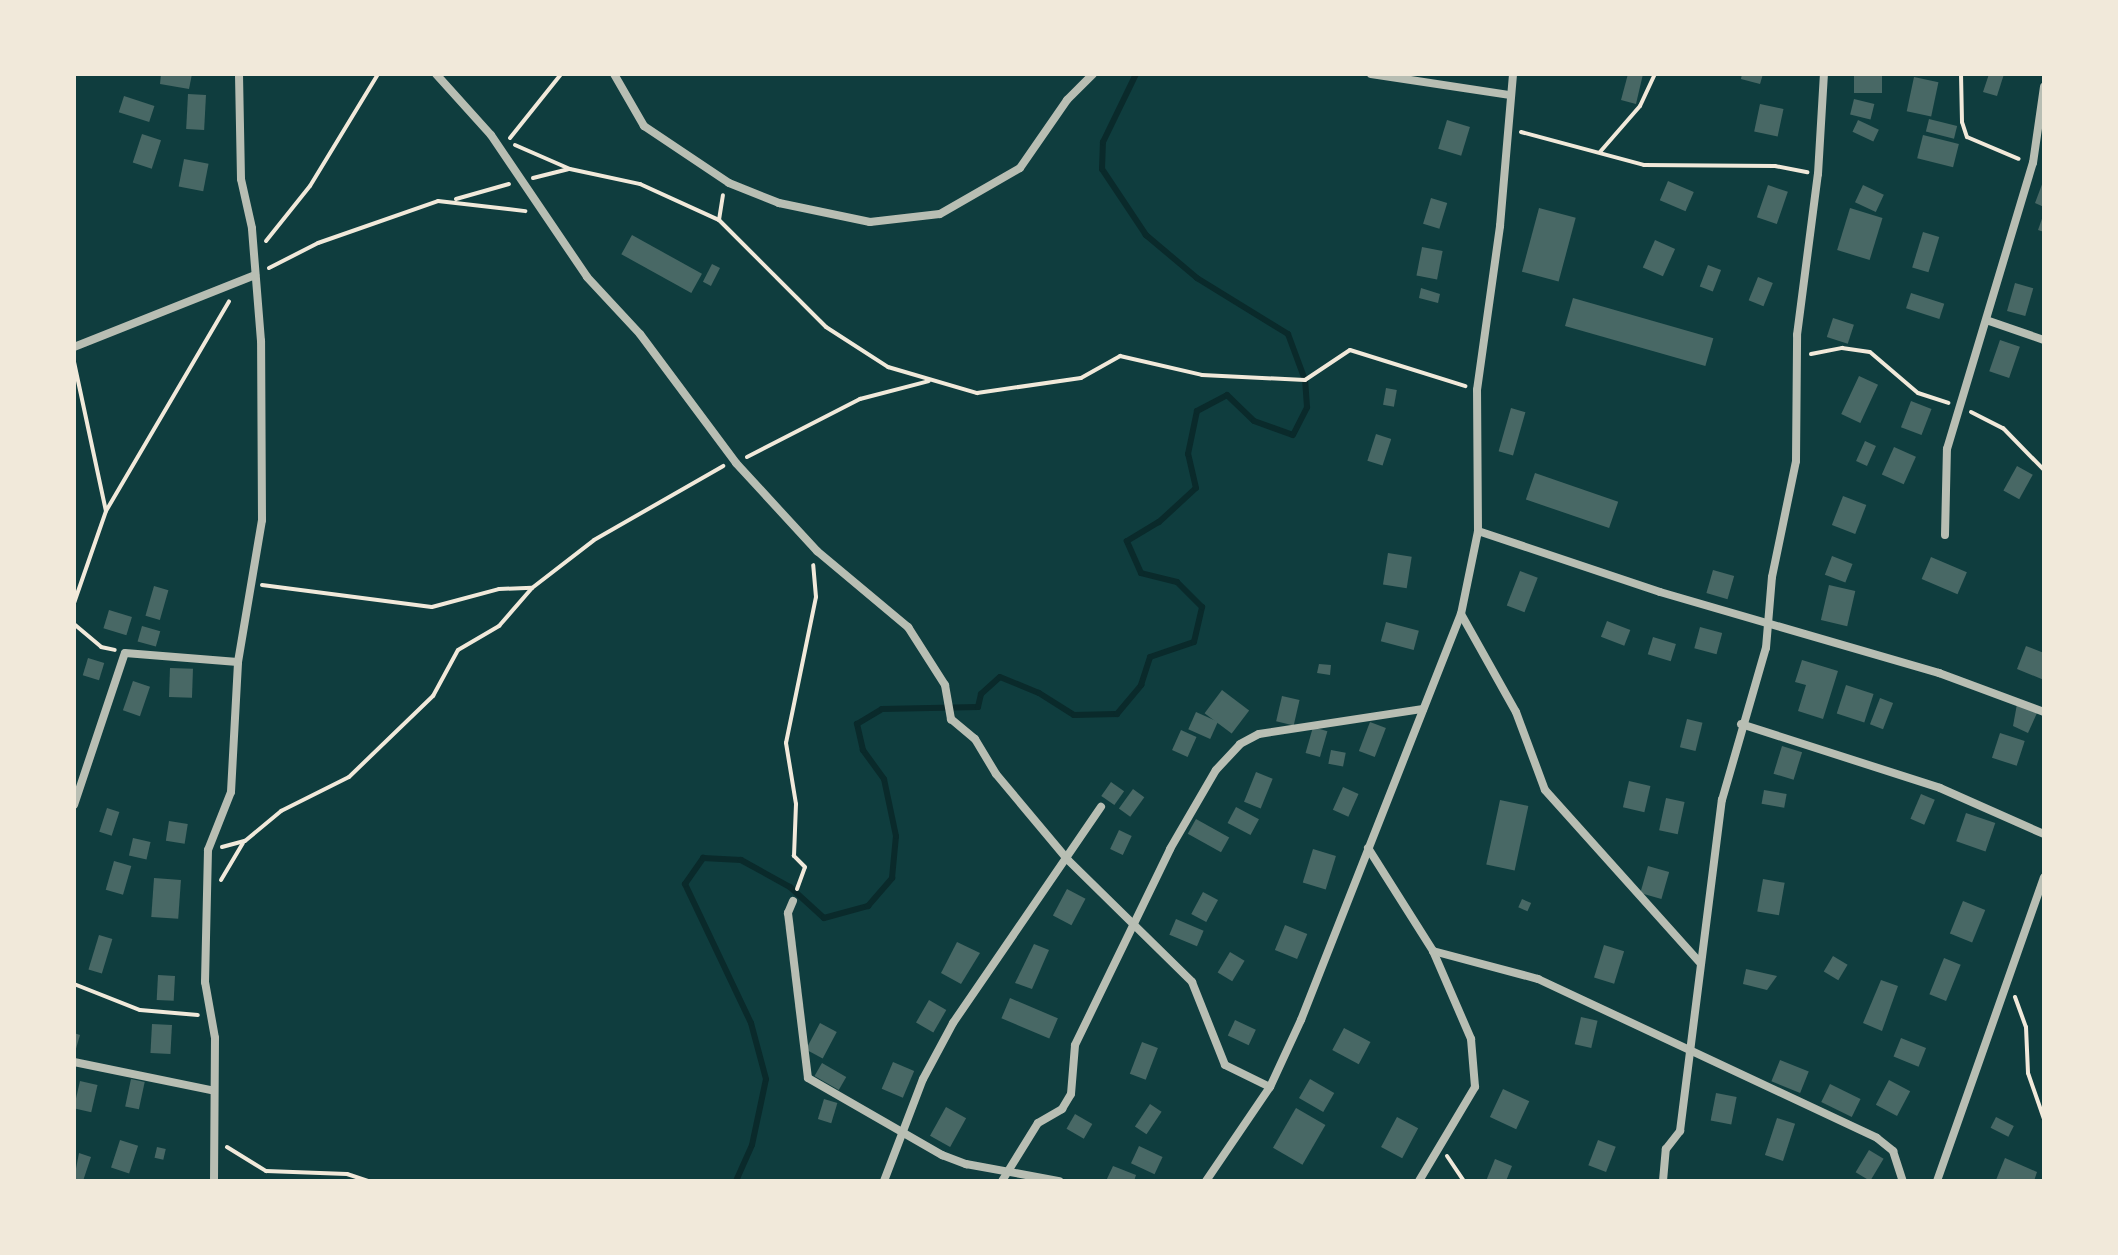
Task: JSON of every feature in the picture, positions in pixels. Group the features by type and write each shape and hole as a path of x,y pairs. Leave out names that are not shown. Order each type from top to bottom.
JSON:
{"street":[{"path":"214,1181 211,1132 213,1016 205,982 210,897 208,850 231,792 238,662 253,584 262,486 254,255 241,179 239,74"},
{"path":"436,74 491,135 587,277 640,334 736,463 817,551 908,627 945,685 951,719 975,739 996,774 1068,860 1192,982 1225,1065 1270,1087"},
{"path":"614,74 644,126 729,183 779,203 848,219 926,219 1020,168 1067,100 1093,74"},
{"path":"1371,74 1510,95"},
{"path":"1206,1181 1270,1087 1461,614 1478,531 1477,390 1513,74"},
{"path":"1663,1181 1666,1149 1680,1131 1687,1049 1696,1019 1700,963 1722,800 1770,625 1772,577 1796,461 1797,357 1818,174 1824,74"},
{"path":"1945,535 1947,449 1989,321 2033,163 2044,87"},
{"path":"74,347 255,275"},
{"path":"1989,321 2044,340"},
{"path":"1478,531 1770,625 1939,673 2044,712"},
{"path":"1461,614 1516,712 1545,790 1700,963"},
{"path":"74,805 125,653 238,662"},
{"path":"1004,1177 1038,1123 1062,1109 1071,1094 1075,1045 1170,849 1216,770 1240,744 1259,734 1423,709"},
{"path":"1741,724 1940,788 2044,834"},
{"path":"884,1181 905,1134 923,1079 953,1023 1068,860 1072,845 1101,807"},
{"path":"1368,848 1433,951 1467,1027 1476,1072 1475,1087 1419,1181"},
{"path":"1937,1181 2044,877"},
{"path":"793,901 788,913 803,1073 905,1134 966,1164 1004,1177 1059,1181"},
{"path":"1433,951 1538,979 1877,1138 1893,1151 1903,1181"},
{"path":"74,1062 211,1090"}],"path":[{"path":"254,255 310,186 378,74"},
{"path":"506,141 561,74"},
{"path":"1600,152 1640,106 1655,74"},
{"path":"1961,74 1962,122 1967,137 2033,163"},
{"path":"1509,129 1661,167 1775,166 1818,174"},
{"path":"491,135 570,169 640,184 719,220 826,327 888,367 977,393 1081,378 1120,356 1132,356 1202,375 1305,380 1350,350 1477,390"},
{"path":"719,220 729,183"},
{"path":"255,275 318,243 438,201 543,213"},
{"path":"74,603 106,511 227,305 235,282"},
{"path":"1797,357 1829,349 1870,352 1918,393 1959,407 2003,428 2044,470"},
{"path":"74,362 106,511"},
{"path":"210,897 245,841 281,811 349,777 433,696 458,650 499,626 532,588 637,513 709,470 736,463 860,399 929,380"},
{"path":"799,884 805,867 794,856 796,804 786,743 808,649 817,551"},
{"path":"253,584 432,607 499,589 532,588"},
{"path":"74,624 101,647 125,653"},
{"path":"208,850 245,841"},
{"path":"2007,981 2023,1012 2028,1073 2044,1119"},
{"path":"74,984 140,1010 213,1016"},
{"path":"211,1132 236,1155 266,1171 347,1174 368,1181"},
{"path":"1440,1145 1464,1181"}],"building":[{"path":"161,74 192,74 189,89 160,84"},
{"path":"1628,74 1643,74 1636,104 1621,100"},
{"path":"1742,74 1763,74 1760,84 1741,79"},
{"path":"1854,74 1882,74 1882,93 1854,93"},
{"path":"1989,74 2004,74 1997,96 1983,92"},
{"path":"1914,77 1938,82 1931,116 1907,111"},
{"path":"188,94 206,95 204,130 186,129"},
{"path":"124,96 154,106 149,122 119,112"},
{"path":"1854,99 1874,104 1871,120 1850,115"},
{"path":"1760,104 1783,109 1778,136 1754,131"},
{"path":"1929,119 1957,126 1954,139 1926,132"},
{"path":"1447,120 1470,127 1461,156 1438,149"},
{"path":"1858,120 1879,130 1873,142 1853,132"},
{"path":"142,134 161,140 152,169 133,163"},
{"path":"1923,135 1959,144 1953,167 1917,158"},
{"path":"184,159 209,164 203,191 179,186"},
{"path":"2044,179 2044,207 2035,203"},
{"path":"1668,181 1694,192 1686,211 1660,200"},
{"path":"1768,185 1788,192 1777,224 1757,217"},
{"path":"1863,185 1884,195 1876,212 1855,202"},
{"path":"1431,198 1447,203 1439,229 1423,224"},
{"path":"1539,208 1576,218 1559,282 1522,272"},
{"path":"1850,208 1883,218 1870,260 1837,250"},
{"path":"2044,213 2044,232 2038,230"},
{"path":"1923,232 1939,237 1928,272 1912,267"},
{"path":"632,235 702,274 691,293 621,254"},
{"path":"1655,240 1675,249 1663,276 1643,267"},
{"path":"1422,247 1443,251 1437,279 1416,275"},
{"path":"712,264 720,268 711,286 703,282"},
{"path":"1708,265 1721,270 1713,291 1700,286"},
{"path":"1758,277 1773,283 1763,306 1749,300"},
{"path":"2015,283 2033,288 2025,316 2007,311"},
{"path":"1421,288 1440,294 1438,303 1419,298"},
{"path":"1911,293 1944,304 1939,319 1906,308"},
{"path":"1573,298 1713,338 1705,366 1565,326"},
{"path":"1833,318 1854,325 1848,344 1827,337"},
{"path":"2000,340 2020,347 2009,378 1989,371"},
{"path":"1859,376 1878,385 1860,423 1841,414"},
{"path":"1386,388 1397,390 1394,407 1383,405"},
{"path":"1911,401 1932,409 1922,435 1901,427"},
{"path":"1511,408 1525,412 1513,455 1499,451"},
{"path":"1376,434 1391,439 1383,466 1367,461"},
{"path":"1865,441 1876,446 1867,466 1856,461"},
{"path":"1894,447 1916,457 1904,484 1882,474"},
{"path":"2017,466 2033,475 2019,499 2003,490"},
{"path":"1535,473 1618,502 1609,528 1526,499"},
{"path":"1843,496 1866,505 1855,534 1832,525"},
{"path":"1388,553 1412,557 1407,588 1383,585"},
{"path":"1832,556 1853,564 1845,583 1825,575"},
{"path":"1931,557 1967,572 1958,594 1922,579"},
{"path":"1713,570 1734,576 1728,599 1706,593"},
{"path":"1520,571 1538,578 1524,612 1507,606"},
{"path":"1829,585 1855,591 1847,626 1821,620"},
{"path":"154,586 168,590 160,620 145,616"},
{"path":"109,610 132,617 126,635 103,628"},
{"path":"1607,621 1630,630 1624,646 1601,637"},
{"path":"1386,622 1419,631 1414,650 1381,641"},
{"path":"142,626 160,631 156,647 138,641"},
{"path":"1700,627 1722,633 1717,654 1694,648"},
{"path":"1653,637 1676,644 1671,661 1648,654"},
{"path":"2026,646 2044,653 2044,680 2017,669"},
{"path":"88,658 104,663 99,680 83,675"},
{"path":"1802,660 1838,671 1823,719 1798,711 1806,685 1795,682"},
{"path":"1319,664 1331,665 1330,675 1317,673"},
{"path":"170,668 193,669 192,698 169,697"},
{"path":"133,681 150,687 140,716 123,710"},
{"path":"1846,685 1874,694 1864,722 1837,714"},
{"path":"1222,690 1249,710 1232,734 1205,713"},
{"path":"1282,696 1300,700 1294,725 1276,721"},
{"path":"1880,698 1893,703 1883,729 1870,724"},
{"path":"2017,704 2037,713 2028,733 2013,726"},
{"path":"1196,712 1218,722 1210,739 1188,729"},
{"path":"1687,719 1703,723 1696,751 1680,747"},
{"path":"1370,722 1386,728 1375,757 1359,751"},
{"path":"1313,727 1327,731 1320,757 1306,753"},
{"path":"1181,730 1197,737 1188,757 1172,750"},
{"path":"2000,733 2025,741 2017,766 1992,758"},
{"path":"1782,746 1802,752 1794,780 1774,774"},
{"path":"1331,750 1346,753 1343,767 1328,764"},
{"path":"1256,772 1273,779 1261,808 1244,802"},
{"path":"1629,781 1650,786 1644,812 1623,807"},
{"path":"1111,782 1124,791 1114,805 1101,796"},
{"path":"1343,787 1359,794 1348,817 1333,810"},
{"path":"1133,789 1144,797 1130,817 1119,808"},
{"path":"1764,790 1787,794 1784,808 1762,804"},
{"path":"1921,794 1935,800 1924,825 1910,819"},
{"path":"1666,798 1685,802 1678,834 1659,830"},
{"path":"1500,800 1528,806 1515,871 1486,865"},
{"path":"1236,807 1259,819 1251,835 1228,823"},
{"path":"107,808 119,812 112,836 99,832"},
{"path":"1966,813 1995,823 1986,851 1956,841"},
{"path":"1196,819 1229,837 1221,852 1188,834"},
{"path":"169,821 188,824 185,844 166,841"},
{"path":"1119,830 1132,836 1123,855 1110,849"},
{"path":"133,838 151,842 146,860 129,856"},
{"path":"1313,849 1336,856 1326,889 1303,882"},
{"path":"114,861 131,866 123,895 106,890"},
{"path":"1648,866 1669,872 1661,899 1640,893"},
{"path":"154,878 181,880 178,919 151,917"},
{"path":"1763,879 1785,883 1779,915 1757,911"},
{"path":"1067,889 1086,899 1071,925 1053,915"},
{"path":"1203,892 1218,900 1206,922 1191,914"},
{"path":"1522,899 1531,903 1527,911 1518,907"},
{"path":"1963,901 1985,910 1972,942 1950,933"},
{"path":"1176,919 1204,931 1197,946 1169,935"},
{"path":"1285,925 1307,934 1297,959 1275,950"},
{"path":"99,935 112,939 102,974 88,969"},
{"path":"957,942 980,953 961,984 941,973"},
{"path":"1034,944 1049,950 1032,989 1015,983"},
{"path":"1604,945 1624,951 1614,984 1594,978"},
{"path":"1230,952 1245,961 1232,981 1218,973"},
{"path":"1833,956 1848,965 1838,980 1824,971"},
{"path":"1944,958 1961,965 1946,1001 1929,994"},
{"path":"1746,969 1777,976 1767,990 1743,984"},
{"path":"158,975 175,976 174,1001 157,1000"},
{"path":"1881,980 1898,986 1882,1031 1863,1023"},
{"path":"1010,998 1058,1018 1049,1039 1001,1018"},
{"path":"929,1000 946,1010 933,1033 916,1023"},
{"path":"1581,1017 1598,1021 1591,1048 1575,1044"},
{"path":"1235,1020 1256,1030 1249,1045 1228,1035"},
{"path":"820,1023 837,1032 823,1058 806,1049"},
{"path":"152,1024 172,1025 170,1054 150,1053"},
{"path":"1344,1028 1370,1042 1359,1064 1332,1050"},
{"path":"74,1033 80,1035 75,1052 74,1052"},
{"path":"1901,1038 1926,1048 1919,1067 1894,1057"},
{"path":"1142,1042 1158,1048 1146,1080 1130,1074"},
{"path":"1780,1060 1809,1072 1800,1093 1771,1081"},
{"path":"893,1062 914,1071 903,1098 882,1089"},
{"path":"822,1063 846,1077 839,1090 814,1076"},
{"path":"131,1079 145,1082 139,1109 125,1106"},
{"path":"1310,1079 1334,1093 1323,1112 1299,1098"},
{"path":"1889,1080 1910,1091 1897,1116 1876,1105"},
{"path":"80,1081 98,1085 91,1112 74,1108"},
{"path":"1830,1084 1861,1099 1852,1117 1821,1102"},
{"path":"1503,1089 1529,1101 1516,1129 1490,1117"},
{"path":"1716,1093 1737,1097 1731,1124 1711,1120"},
{"path":"824,1099 837,1103 831,1123 818,1119"},
{"path":"1150,1104 1162,1112 1147,1134 1135,1126"},
{"path":"946,1107 966,1118 950,1147 930,1136"},
{"path":"1296,1108 1325,1125 1302,1165 1273,1148"},
{"path":"1075,1114 1092,1124 1084,1139 1066,1129"},
{"path":"1397,1117 1418,1128 1402,1158 1381,1147"},
{"path":"1996,1117 2014,1126 2008,1137 1991,1128"},
{"path":"1777,1118 1795,1124 1783,1161 1765,1155"},
{"path":"120,1140 138,1146 129,1173 111,1168"},
{"path":"1598,1140 1616,1147 1606,1172 1588,1165"},
{"path":"1139,1146 1163,1157 1155,1174 1131,1163"},
{"path":"157,1147 166,1149 163,1160 155,1158"},
{"path":"1869,1150 1884,1159 1870,1181 1856,1172"},
{"path":"79,1153 91,1157 83,1181 74,1179"},
{"path":"2005,1158 2037,1172 2034,1181 1996,1180"},
{"path":"1495,1159 1512,1166 1506,1181 1486,1181"},
{"path":"1113,1166 1136,1175 1134,1181 1106,1181"}],"waterway":[{"path":"736,1181 752,1145 766,1079 751,1023 685,884 703,858 741,860 790,887 824,918 868,906 892,878 896,836 884,779 863,750 857,724 882,709 978,707 981,694 1000,677 1039,693 1074,715 1117,714 1141,685 1150,657 1194,642 1202,607 1177,582 1141,573 1127,541 1159,522 1196,488 1188,454 1197,411 1227,395 1254,421 1293,435 1307,407 1305,380 1288,334 1197,278 1146,235 1102,169 1103,142 1136,74"}]}
